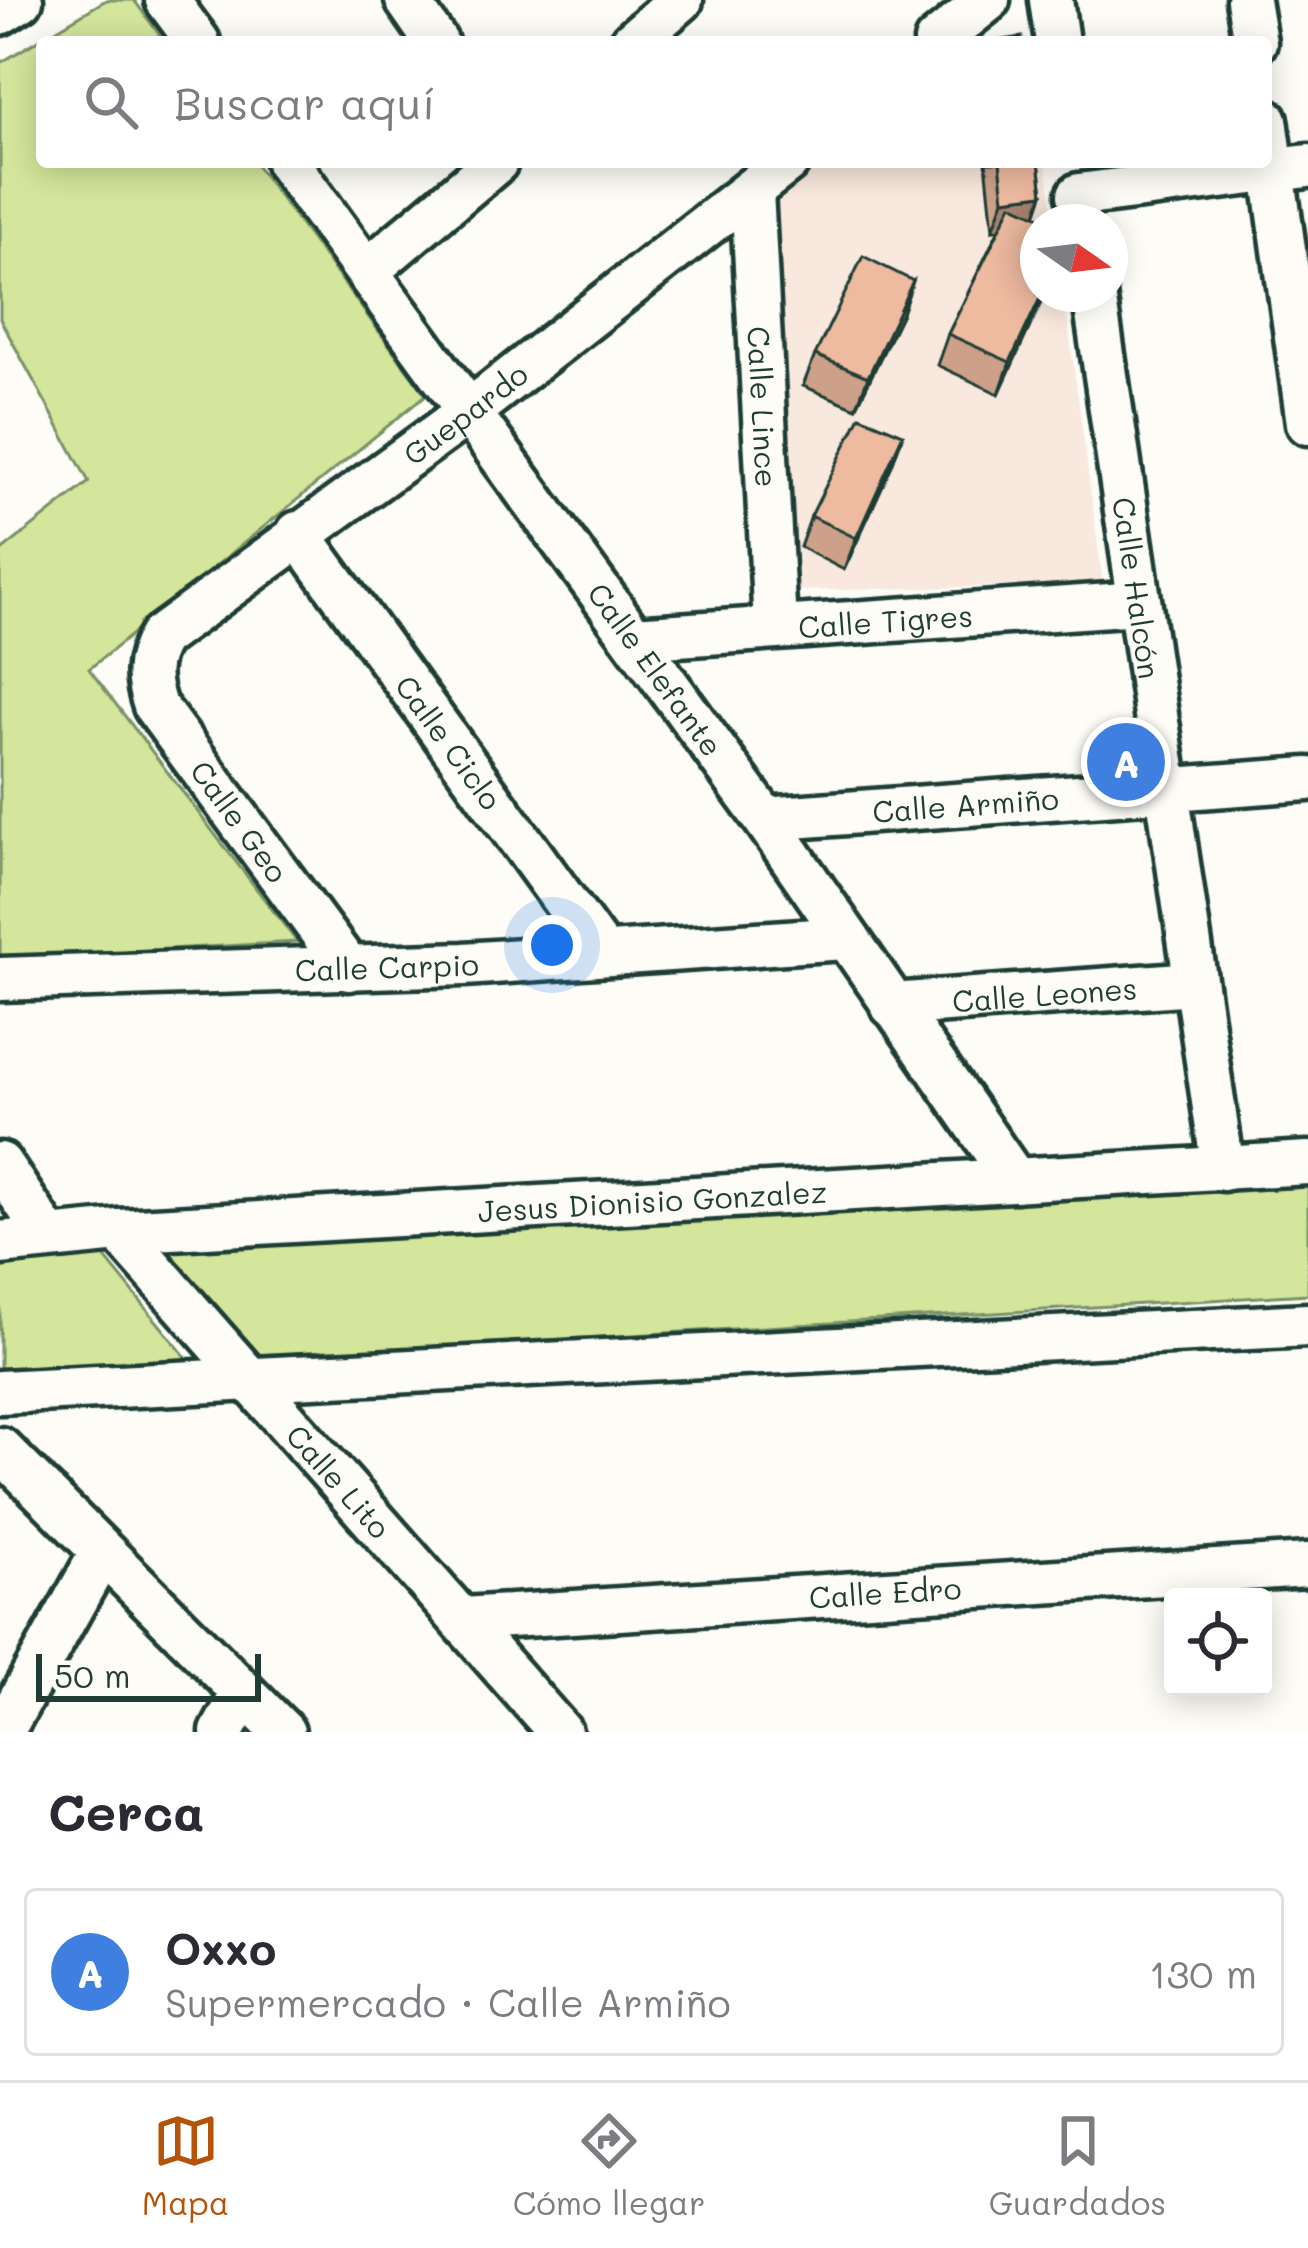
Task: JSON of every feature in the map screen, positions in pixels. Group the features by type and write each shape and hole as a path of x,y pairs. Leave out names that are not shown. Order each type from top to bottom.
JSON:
{"street":[{"path":"0,13 21,0"},
{"path":"167,0 194,36"},
{"path":"407,0 432,36"},
{"path":"943,36 988,0"},
{"path":"1051,0 1056,36"},
{"path":"1249,0 1254,36"},
{"path":"1272,132 1291,169 1308,423"},
{"name":"Calle Elefante","path":"291,168 765,819 1015,1180"},
{"path":"367,271 489,168"},
{"name":"Guepardo","path":"147,667 160,637 466,412 781,168"},
{"path":"1079,193 1291,169"},
{"name":"Calle Lince","path":"752,191 775,625"},
{"name":"Calle Halcón","path":"1097,312 1223,1169"},
{"name":"Calle Ciclo","path":"298,532 602,953"},
{"name":"Calle Tigres","path":"634,638 1139,603"},
{"name":"Calle Geo","path":"147,667 155,706 349,969"},
{"name":"Calle Armiño","path":"765,819 1308,779"},
{"name":"Calle Carpio","path":"0,979 349,969 845,938"},
{"name":"Calle Leones","path":"892,1005 1195,983"},
{"name":"Jesus Dionisio Gonzalez","path":"0,1243 119,1231 1308,1163"},
{"path":"0,1164 48,1236"},
{"name":"Calle Lito","path":"119,1231 560,1732"},
{"path":"0,1392 1308,1325"},
{"path":"0,1449 283,1732"},
{"path":"2,1732 102,1552"},
{"name":"Calle Edro","path":"463,1618 1308,1565"},
{"path":"222,1732 243,1693"}],"shaded area":[{"path":"816,168 1047,168 1052,204 1020,204 1020,312 1066,312 1103,584 784,591 764,207"}],"green space":[{"path":"106,0 134,0 161,36 45,36"},
{"path":"36,42 36,168 258,168 426,395 89,669 297,942 0,958 0,552 89,482 0,319 0,63"},
{"path":"1308,1175 1308,1294 254,1358 161,1250"},
{"path":"98,1249 189,1361 0,1371 0,1268"}],"building":[{"path":"1001,168 1040,168 1043,194 1004,199"},
{"path":"1012,204 1020,208 1020,312 1034,312 1010,362 948,334"},
{"path":"863,256 913,281 868,377 815,355"},
{"path":"860,416 903,434 856,538 811,516"}],"place":[{"name":"Oxxo","path":"1126,762"}]}
